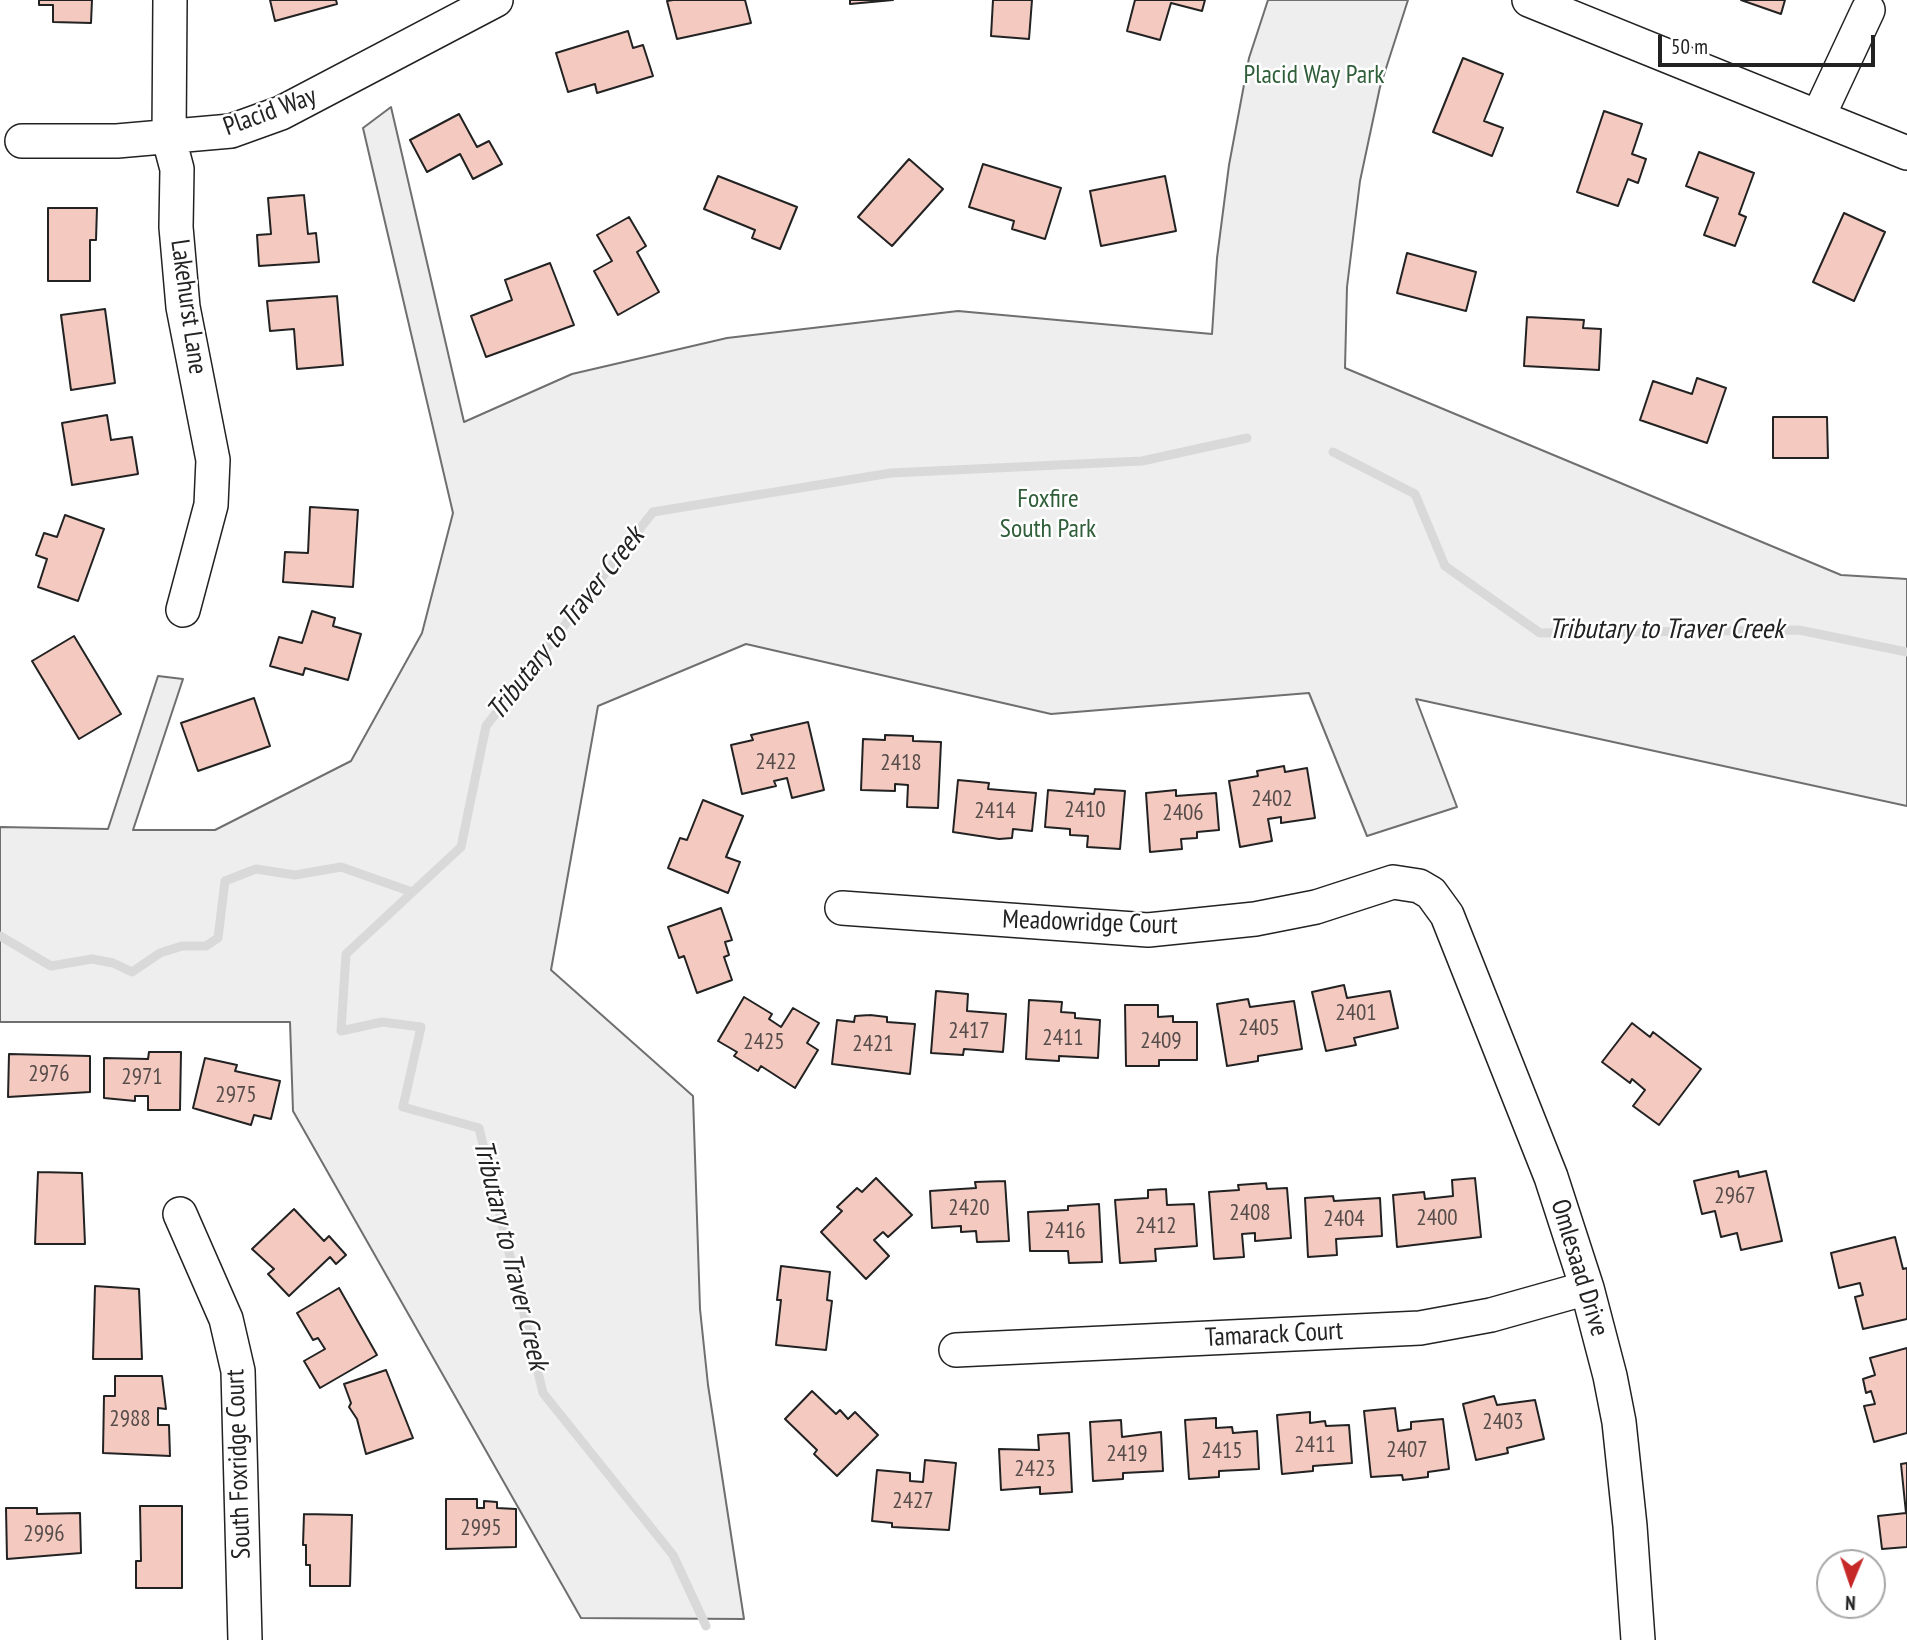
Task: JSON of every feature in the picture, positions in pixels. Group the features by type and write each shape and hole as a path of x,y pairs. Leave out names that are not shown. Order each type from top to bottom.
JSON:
{"street":[{"name":"Lakehurst Lane","path":"170,0 169,139 177,169 176,227 183,307 213,460 212,505 183,610"},
{"name":"Placid Way","path":"22,141 169,139 231,131 281,113 496,0"},
{"path":"1529,0 1907,153"},
{"path":"1818,117 1868,10"},
{"name":"Meadowridge Court","path":"842,908 1148,930 1255,919 1316,907 1384,884 1401,882 1419,886 1431,893 1447,915"},
{"name":"Omlesaad Drive","path":"1447,915 1551,1177 1587,1288 1619,1422 1638,1640"},
{"name":"South Foxridge Court","path":"180,1214 226,1319 237,1371 245,1640"},
{"name":"Tamarack Court","path":"956,1350 1420,1328 1491,1315 1587,1288"}],"green space":[{"name":"Foxfire South Park","path":"1268,0 1408,0 1380,87 1360,181 1347,287 1345,368 1841,575 1907,579 1907,806 1416,699 1457,807 1367,836 1309,693 1051,714 746,644 598,706 551,970 693,1096 700,1309 708,1385 744,1619 581,1618 293,1111 290,1022 0,1022 0,827 108,829 158,676 183,679 133,830 215,830 351,761 422,633 453,513 363,128 391,107 464,422 572,374 727,338 958,311 1212,334 1217,258 1229,165 1249,58"}],"building":[{"path":"39,0 92,0 91,23 53,22 53,5 39,5"},
{"path":"270,0 336,0 337,4 275,21"},
{"path":"745,0 751,23 677,39 667,1"},
{"path":"850,0 893,0 850,4"},
{"path":"993,0 1032,0 1029,39 991,36"},
{"path":"1135,0 1205,0 1202,11 1171,3 1160,40 1127,31"},
{"path":"1741,0 1785,0 1781,14"},
{"path":"628,31 633,48 643,45 653,76 597,93 595,84 568,92 556,53"},
{"path":"1463,58 1503,74 1484,121 1503,128 1492,156 1433,132"},
{"path":"1604,111 1642,124 1632,154 1646,159 1638,183 1628,179 1618,206 1577,192"},
{"path":"459,114 477,147 489,141 502,164 473,179 460,154 427,172 410,140"},
{"path":"1699,152 1754,173 1739,214 1746,217 1735,246 1704,235 1718,198 1686,186"},
{"path":"909,159 943,189 892,246 858,217"},
{"path":"983,164 1061,188 1045,239 1012,229 1014,221 969,207"},
{"path":"718,176 797,207 780,249 752,238 755,230 704,209"},
{"path":"1165,176 1176,231 1101,246 1090,191"},
{"path":"304,195 308,234 316,233 319,262 259,266 257,235 271,234 268,198"},
{"path":"48,208 97,208 96,240 90,240 90,281 48,281"},
{"path":"1844,213 1885,232 1854,301 1813,282"},
{"path":"629,217 646,246 637,252 659,292 618,315 594,271 612,261 597,235"},
{"path":"1407,253 1476,272 1466,311 1397,293"},
{"path":"550,263 574,325 486,357 471,316 512,300 505,280"},
{"path":"337,296 343,365 297,369 294,329 270,331 267,301"},
{"path":"105,309 115,383 71,390 61,315"},
{"path":"1527,317 1584,320 1583,328 1601,329 1599,370 1524,366"},
{"path":"1697,378 1726,388 1707,443 1640,420 1653,381 1692,394"},
{"path":"107,415 111,440 132,437 138,474 72,485 62,423"},
{"path":"1773,417 1827,417 1828,458 1773,458"},
{"path":"310,507 358,510 353,587 283,582 285,552 308,553"},
{"path":"65,515 104,529 78,601 38,587 47,559 36,555 44,533 57,537"},
{"path":"312,611 335,618 333,626 361,634 348,680 305,668 303,675 270,666 279,637 302,643"},
{"path":"74,636 121,714 79,739 32,661"},
{"path":"254,698 270,746 198,771 181,723"},
{"path":"808,722 824,790 792,798 787,778 774,781 776,786 742,794 731,745 753,740 751,735"},
{"path":"885,735 913,736 913,741 941,742 938,808 907,807 908,785 895,784 895,791 861,790 863,739 885,740"},
{"path":"1284,766 1285,772 1307,768 1315,818 1281,823 1281,817 1268,819 1272,841 1240,847 1229,781 1258,776 1257,771"},
{"path":"958,780 989,783 988,789 1036,793 1032,831 1013,829 1012,838 999,839 953,832"},
{"path":"1095,789 1125,791 1120,849 1087,847 1088,836 1070,835 1070,829 1045,827 1048,790 1094,794"},
{"path":"1176,790 1176,796 1216,793 1219,830 1197,832 1197,838 1181,839 1182,849 1150,852 1146,793"},
{"path":"703,800 743,816 726,857 740,862 728,893 668,868 680,838 687,840"},
{"path":"721,908 732,940 725,942 729,955 724,957 732,980 697,993 684,956 679,958 668,927"},
{"path":"1344,985 1347,998 1390,991 1398,1028 1354,1038 1356,1045 1326,1051 1312,992"},
{"path":"936,991 968,994 967,1011 1006,1014 1003,1052 964,1049 963,1055 931,1053"},
{"path":"744,997 772,1014 769,1019 781,1027 793,1008 819,1023 807,1043 818,1050 795,1088 761,1066 758,1071 734,1056 737,1052 718,1041"},
{"path":"1248,999 1250,1007 1294,1001 1302,1049 1258,1056 1258,1061 1227,1066 1217,1004"},
{"path":"1029,1000 1062,1002 1061,1012 1075,1013 1075,1018 1100,1020 1098,1058 1059,1056 1059,1061 1026,1059"},
{"path":"1125,1005 1158,1005 1158,1017 1173,1016 1173,1022 1197,1022 1197,1060 1159,1060 1159,1066 1126,1066"},
{"path":"855,1016 887,1017 887,1022 915,1024 910,1074 832,1064 837,1020 854,1022"},
{"path":"1632,1023 1650,1037 1653,1032 1701,1069 1659,1125 1633,1106 1645,1090 1632,1079 1630,1083 1602,1062"},
{"path":"149,1052 181,1052 180,1110 148,1110 148,1096 135,1096 135,1101 104,1098 104,1058 148,1059"},
{"path":"9,1054 90,1056 90,1092 8,1097"},
{"path":"205,1058 237,1065 235,1071 280,1081 271,1119 254,1115 251,1125 193,1108"},
{"path":"1738,1171 1739,1177 1766,1171 1782,1241 1741,1250 1737,1233 1721,1237 1715,1211 1702,1214 1694,1181"},
{"path":"38,1172 82,1173 85,1244 35,1244"},
{"path":"876,1178 912,1215 888,1237 883,1232 874,1240 889,1256 866,1279 821,1232 842,1211 837,1207 857,1188 862,1192"},
{"path":"1475,1178 1481,1237 1397,1247 1393,1195 1424,1192 1425,1199 1453,1196 1452,1180"},
{"path":"1005,1181 1009,1241 977,1242 976,1231 961,1232 961,1226 932,1228 930,1191 976,1188 975,1182"},
{"path":"1266,1183 1267,1189 1287,1188 1291,1238 1255,1241 1255,1233 1242,1234 1244,1257 1214,1259 1209,1192 1239,1190 1238,1185"},
{"path":"1166,1189 1167,1205 1194,1204 1197,1246 1155,1249 1156,1261 1120,1263 1115,1200 1148,1198 1148,1190"},
{"path":"1333,1196 1334,1201 1380,1198 1382,1236 1336,1239 1337,1255 1308,1257 1305,1198"},
{"path":"1099,1204 1102,1262 1069,1263 1068,1251 1030,1251 1028,1212 1068,1210 1068,1206"},
{"path":"294,1209 324,1241 329,1236 346,1255 336,1264 330,1257 289,1296 268,1274 274,1269 252,1249"},
{"path":"1895,1237 1903,1269 1907,1268 1907,1319 1863,1329 1855,1297 1863,1295 1860,1283 1839,1288 1831,1253"},
{"path":"781,1266 830,1272 827,1300 832,1301 826,1350 776,1345 781,1300 777,1300"},
{"path":"95,1286 139,1289 142,1359 93,1359"},
{"path":"339,1288 377,1355 320,1388 304,1361 325,1349 318,1338 313,1340 297,1313"},
{"path":"1907,1348 1907,1433 1874,1442 1864,1406 1875,1404 1871,1391 1866,1393 1863,1379 1875,1375 1870,1358"},
{"path":"386,1370 413,1438 366,1454 357,1419 349,1407 351,1403 344,1384"},
{"path":"115,1376 162,1376 166,1409 158,1408 158,1425 169,1425 170,1456 103,1453 104,1396 115,1396"},
{"path":"812,1391 836,1414 840,1410 848,1419 855,1412 878,1435 837,1476 814,1454 817,1450 785,1419"},
{"path":"1494,1396 1497,1405 1535,1400 1544,1439 1507,1448 1508,1453 1476,1460 1463,1404"},
{"path":"1395,1408 1398,1431 1411,1429 1411,1422 1443,1419 1449,1469 1428,1472 1428,1477 1403,1480 1402,1475 1371,1477 1364,1411"},
{"path":"1310,1412 1310,1423 1325,1421 1326,1426 1349,1425 1352,1463 1313,1466 1313,1471 1282,1474 1277,1415"},
{"path":"1216,1418 1216,1428 1232,1427 1233,1433 1257,1431 1259,1469 1219,1471 1219,1477 1189,1479 1185,1420"},
{"path":"1121,1420 1122,1437 1161,1432 1163,1471 1123,1473 1123,1479 1093,1481 1090,1422"},
{"path":"1069,1433 1072,1492 1040,1494 1040,1487 1001,1490 999,1449 1039,1450 1038,1435"},
{"path":"925,1460 956,1463 949,1530 892,1527 892,1523 872,1521 877,1470 910,1473 910,1481 923,1482"},
{"path":"1907,1463 1907,1547 1882,1549 1878,1516 1906,1513 1901,1464"},
{"path":"446,1499 477,1499 477,1508 484,1508 484,1501 497,1502 497,1508 516,1509 516,1547 446,1549"},
{"path":"140,1506 182,1506 182,1588 136,1588 136,1561 141,1561"},
{"path":"6,1508 37,1508 37,1514 80,1513 81,1553 7,1559"},
{"path":"304,1514 352,1515 350,1586 310,1586 310,1565 306,1565 306,1545 303,1545"}],"waterway":[{"name":"Tributary to Traver Creek","path":"706,1626 673,1555 543,1393 479,1128 403,1107 421,1027 382,1022 341,1031 346,954 461,847 486,726 653,512 891,473 1142,461 1247,438"},
{"name":"Tributary to Traver Creek","path":"1333,452 1415,494 1445,566 1540,633 1799,630 1907,652"},
{"path":"0,936 51,966 92,959 113,963 132,972 160,953 182,946 206,946 218,938 225,881 256,869 295,875 341,867 412,892"}],"park label":[{"name":"Placid Way Park","path":"1314,76"}]}
